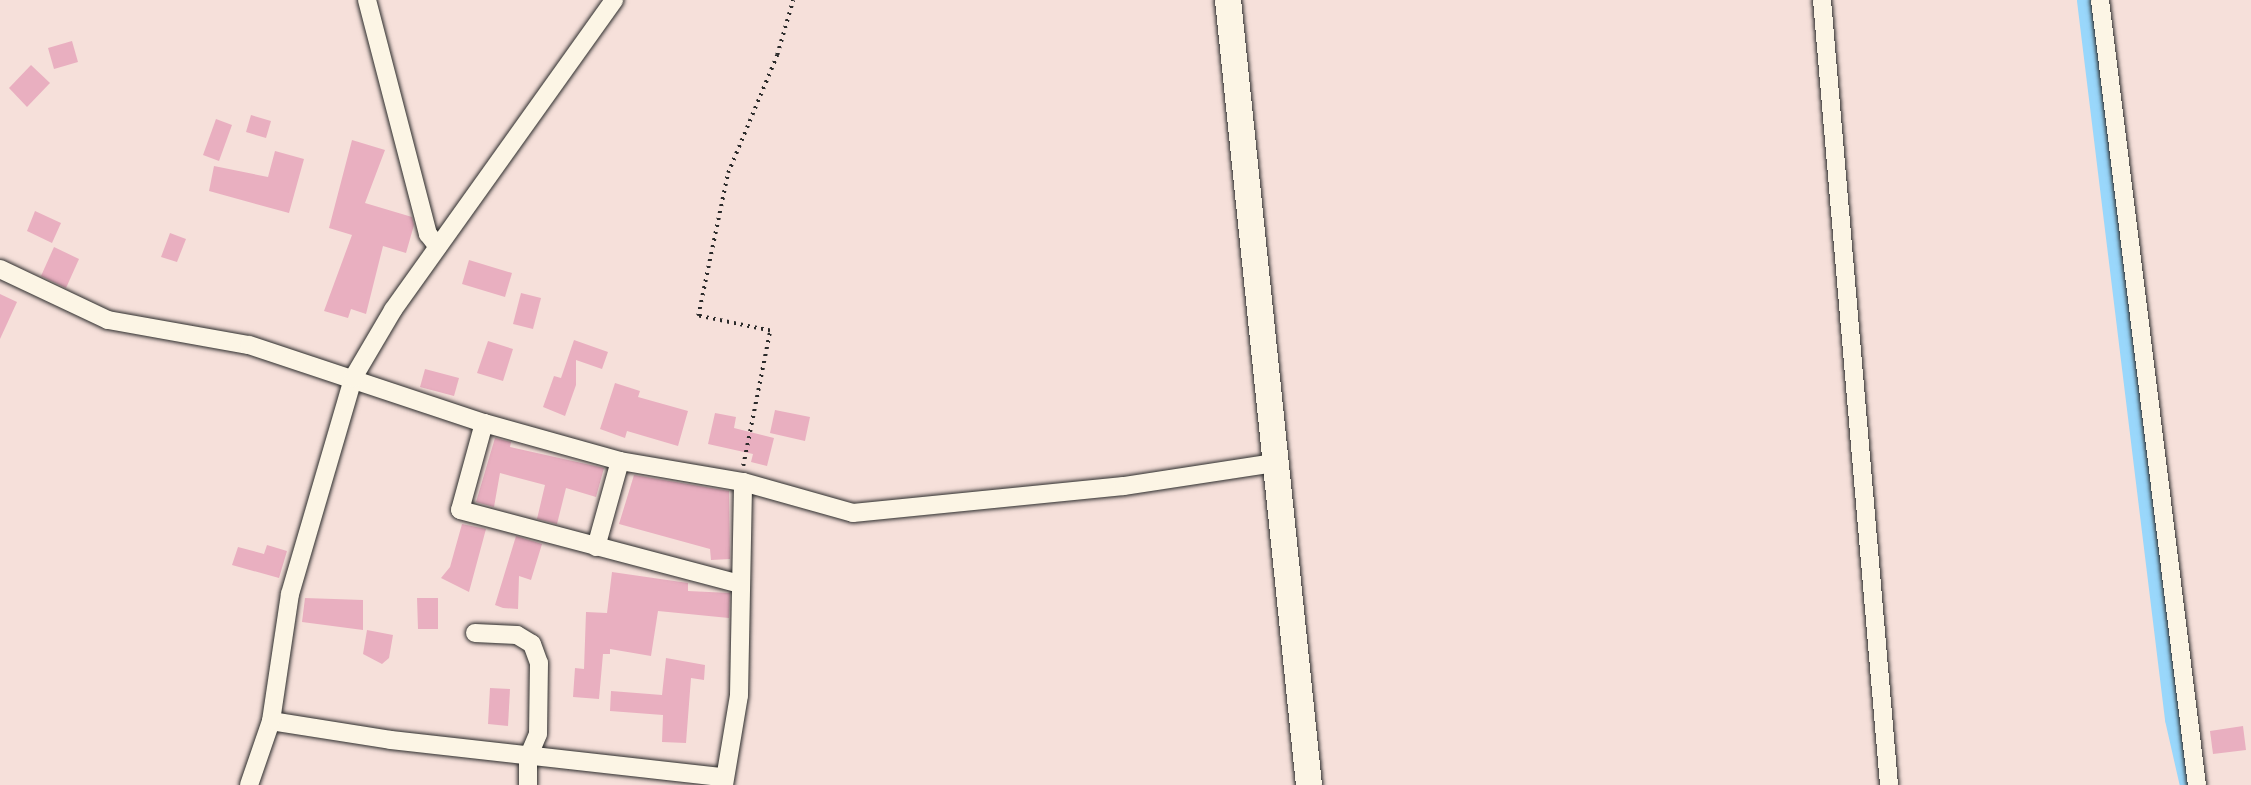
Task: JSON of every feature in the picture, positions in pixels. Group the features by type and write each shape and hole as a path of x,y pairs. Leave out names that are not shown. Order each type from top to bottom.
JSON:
{"street":[{"path":"367,0 428,234 438,247"},
{"path":"249,785 271,721 289,594 353,379 438,247 614,0"},
{"path":"1228,0 1309,785"},
{"path":"1822,0 1889,785"},
{"path":"2100,0 2197,785"},
{"path":"0,269 108,320 249,345 484,423 620,461 743,482 853,513 1124,486 1275,463"},
{"path":"484,423 460,510 740,584"},
{"path":"596,547 620,461"},
{"path":"271,721 723,781 735,737 739,695 743,482"},
{"path":"475,634 517,635 532,644 539,663 538,734 528,757 528,785"}],"path":[{"path":"743,482 770,331 698,316 728,173 777,55 793,0"}],"building":[{"path":"72,41 78,62 54,69 48,48"},
{"path":"31,65 50,83 27,107 9,88"},
{"path":"251,115 271,121 266,138 246,132"},
{"path":"216,119 232,125 219,161 203,155"},
{"path":"352,140 385,150 365,203 412,217 414,225 406,253 383,246 366,314 351,309 348,318 324,311 352,235 329,228"},
{"path":"275,151 304,159 289,213 209,191 214,166 268,177"},
{"path":"35,211 61,223 52,243 27,231"},
{"path":"170,233 186,239 177,262 161,257"},
{"path":"54,247 79,259 66,288 41,276"},
{"path":"469,260 512,273 505,297 462,284"},
{"path":"521,293 541,298 533,329 513,324"},
{"path":"0,294 17,302 0,339"},
{"path":"574,340 608,352 602,369 576,360 576,385 565,416 543,407 554,376 561,378"},
{"path":"488,341 513,349 503,381 477,373"},
{"path":"425,369 459,378 454,396 420,387"},
{"path":"615,383 640,391 638,397 688,411 678,446 627,431 625,438 600,429"},
{"path":"775,410 810,417 805,441 770,433"},
{"path":"715,413 736,417 734,428 774,438 767,466 751,462 753,454 708,444"},
{"path":"495,438 511,442 510,447 604,468 596,497 566,488 557,524 537,519 545,485 500,473 494,507 476,502"},
{"path":"634,475 729,491 730,559 711,560 710,549 619,524"},
{"path":"462,524 486,529 469,592 441,578 450,567"},
{"path":"516,536 542,544 531,580 519,576 518,609 503,608 495,605"},
{"path":"267,545 287,551 279,578 232,565 238,547 264,554"},
{"path":"612,572 688,583 688,591 730,593 729,618 658,611 651,656 610,649 610,654 603,654 599,699 573,697 575,668 584,669 586,612 607,613"},
{"path":"305,598 363,600 363,630 302,622"},
{"path":"417,598 438,598 438,629 418,629"},
{"path":"367,630 393,635 389,658 382,664 363,654"},
{"path":"666,658 705,665 704,680 691,678 686,743 662,742 663,715 610,711 611,691 662,695"},
{"path":"490,688 510,689 508,726 488,724"},
{"path":"2243,726 2246,750 2213,754 2210,731"}],"waterway":[{"path":"2086,0 2174,719 2189,785"}]}
